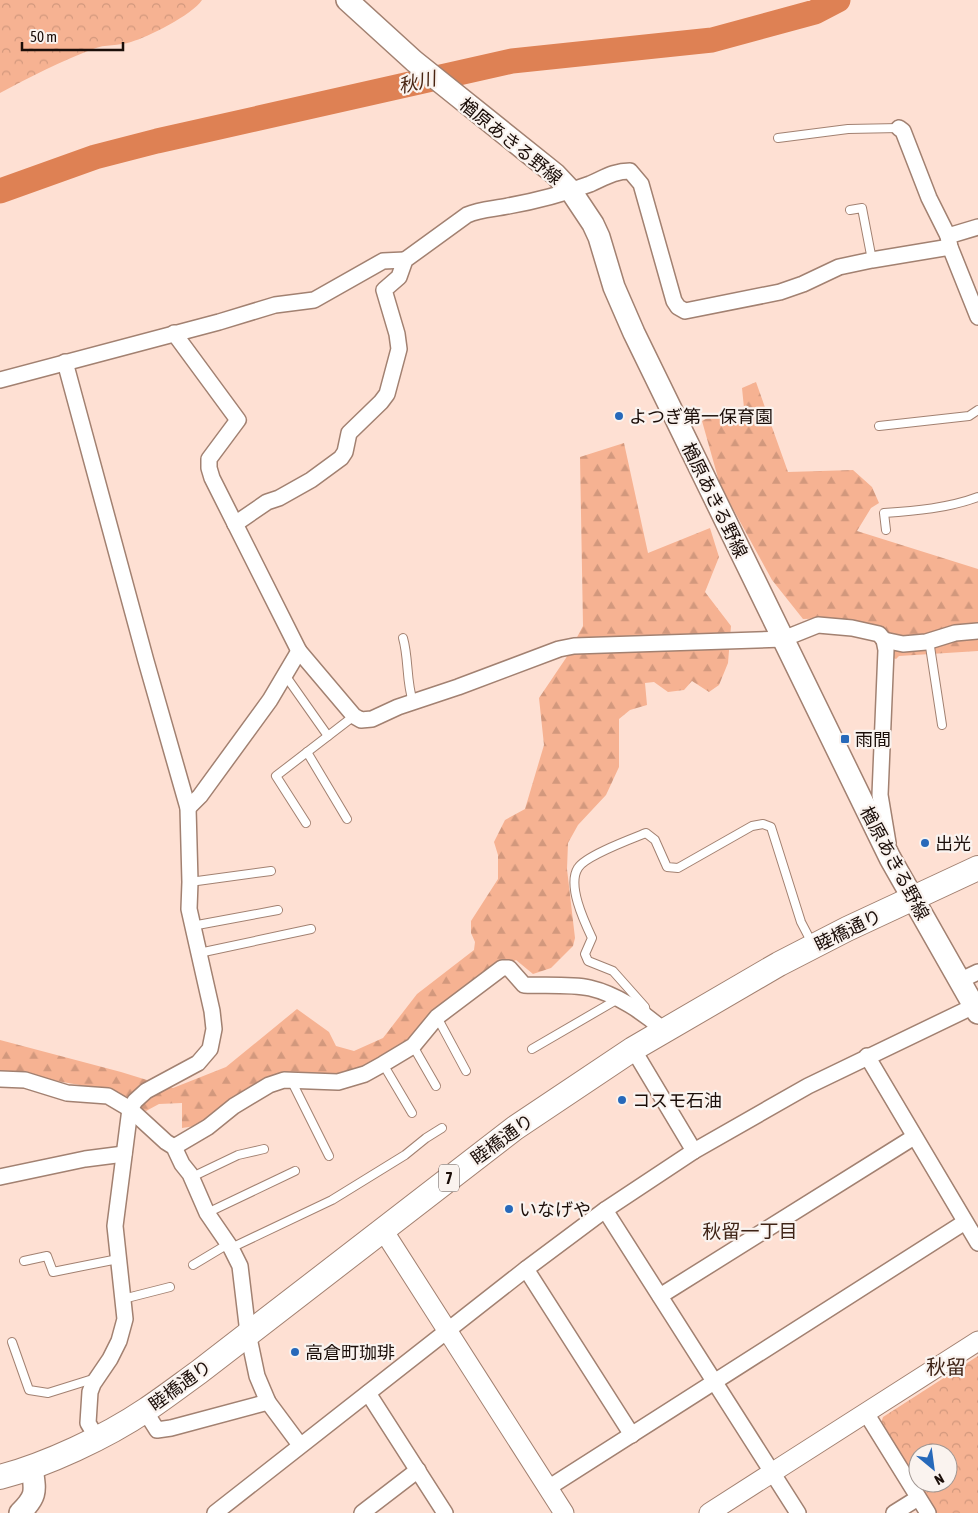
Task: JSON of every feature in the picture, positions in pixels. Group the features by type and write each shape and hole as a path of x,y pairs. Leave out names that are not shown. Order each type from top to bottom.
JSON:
{"main road":[{"name":"楢原あきる野線","path":"347,0 421,66 542,163 571,191 593,224 599,237 614,287 634,333 783,639 890,858 912,898 969,977 976,1009"},
{"name":"睦橋通り","path":"0,1477 32,1467 97,1438 145,1411 199,1372 515,1128 633,1049 655,1022 978,868"},
{"path":"29,1510 35,1492 32,1467"}],"street":[{"path":"899,128 903,131 978,317"},
{"path":"0,380 219,322 275,305 314,300 383,261 405,260 471,213 571,191 618,171 630,171 641,184 674,302 678,307 685,310 780,292 803,284 839,267 949,242 978,227"},
{"path":"235,524 267,502 279,498 311,480 341,458 345,452 349,433 387,394 399,349 384,290 399,277 405,260"},
{"path":"174,333 238,420 209,459 212,478 299,651 354,716 361,720 372,719 413,702 559,649 574,646 783,639 818,625 852,628 879,634 884,640 886,650 880,795 890,858"},
{"path":"65,362 188,808 189,909 212,1011 214,1029 210,1049 198,1063 146,1091 135,1101 130,1109 116,1226 125,1319 119,1341 90,1392 88,1423 97,1438"},
{"path":"884,640 903,644 955,633 978,631"},
{"path":"188,808 200,796 270,700 299,651"},
{"path":"174,1147 208,1127 234,1106 270,1085 284,1080 338,1082 365,1074 413,1046 437,1017 502,968 509,968 524,986 590,988 618,999 655,1022"},
{"path":"215,1513 526,1269 605,1210 694,1151 808,1086 867,1056 976,1009"},
{"path":"633,1049 694,1151"},
{"path":"867,1056 978,1243"},
{"path":"0,1079 24,1080 67,1093 108,1096 130,1109 174,1147 182,1164 192,1177 207,1213 230,1246 240,1266 248,1333 257,1376 268,1402 300,1445"},
{"path":"660,1296 914,1137"},
{"path":"0,1177 85,1159 124,1154"},
{"path":"605,1210 798,1513"},
{"path":"548,1488 965,1222"},
{"path":"383,1230 564,1513"},
{"path":"526,1269 632,1435"},
{"path":"709,1513 978,1341"},
{"path":"368,1393 445,1513"},
{"path":"145,1411 157,1430 268,1402"},
{"path":"866,1413 928,1513"},
{"path":"362,1513 418,1470"},
{"path":"894,1513 918,1498"}],"lane":[{"path":"778,138 848,129 899,128"},
{"path":"850,210 862,208 872,260"},
{"path":"879,426 969,416 978,410"},
{"path":"886,530 884,513 964,502 978,497"},
{"path":"403,638 406,647 410,691 413,702"},
{"path":"929,640 942,725"},
{"path":"285,675 328,736"},
{"path":"306,823 276,776 354,716"},
{"path":"307,752 347,819"},
{"path":"655,1022 645,1007 613,971 588,961 585,954 592,938 584,920 575,886 575,874 579,866 592,857 646,833 655,840 667,867 678,868 752,826 763,824 771,827 800,922 814,946"},
{"path":"190,882 271,871"},
{"path":"192,926 278,910"},
{"path":"199,952 311,929"},
{"path":"532,1049 618,999"},
{"path":"437,1017 466,1071"},
{"path":"413,1046 436,1086"},
{"path":"383,1064 412,1113"},
{"path":"291,1080 330,1156"},
{"path":"193,1265 230,1246 332,1200 405,1155 442,1128"},
{"path":"192,1177 238,1155 264,1149"},
{"path":"207,1213 295,1172"},
{"path":"24,1261 47,1256 53,1272 118,1259"},
{"path":"123,1298 170,1287"},
{"path":"12,1342 29,1390 48,1393 98,1377"}],"green space":[{"path":"0,0 202,0 180,19 148,35 126,43 93,49 57,64 0,93"},
{"path":"756,382 788,472 853,470 872,487 879,503 871,508 857,531 978,569 978,651 899,656 896,659 880,650 866,625 837,618 803,619 772,580 720,485 702,421 715,414 737,423 745,418 742,388"},
{"path":"624,443 648,553 710,528 719,557 705,592 731,626 728,663 719,685 709,692 692,681 684,690 668,692 654,682 645,683 647,705 630,710 619,719 619,767 606,795 578,825 568,843 567,869 575,938 573,946 551,968 533,974 516,960 453,998 412,1039 351,1078 325,1074 272,1079 202,1125 182,1128 182,1103 159,1104 146,1111 91,1087 0,1071 0,1040 121,1072 173,1088 226,1067 297,1009 329,1032 336,1046 354,1051 383,1038 417,994 474,950 475,942 471,933 471,921 498,879 498,855 494,842 505,820 525,809 544,745 539,698 566,658 583,626 580,457"},
{"path":"978,1356 978,1513 935,1513 922,1493 958,1493 958,1443 908,1443 908,1470 880,1426 883,1417"}],"waterway":[{"name":"秋川","path":"0,191 95,157 157,141 512,61 712,40 815,12 838,0"}],"place":[{"name":"よつぎ第一保育園","path":"619,416"},
{"name":"雨間","path":"845,739"},
{"name":"出光","path":"925,843"},
{"name":"コスモ石油","path":"622,1100"},
{"name":"いなげや","path":"509,1209"},
{"name":"高倉町珈琲","path":"295,1352"}],"district":[{"name":"秋留一丁目","path":"750,1231"},
{"name":"秋留","path":"946,1366"}]}
